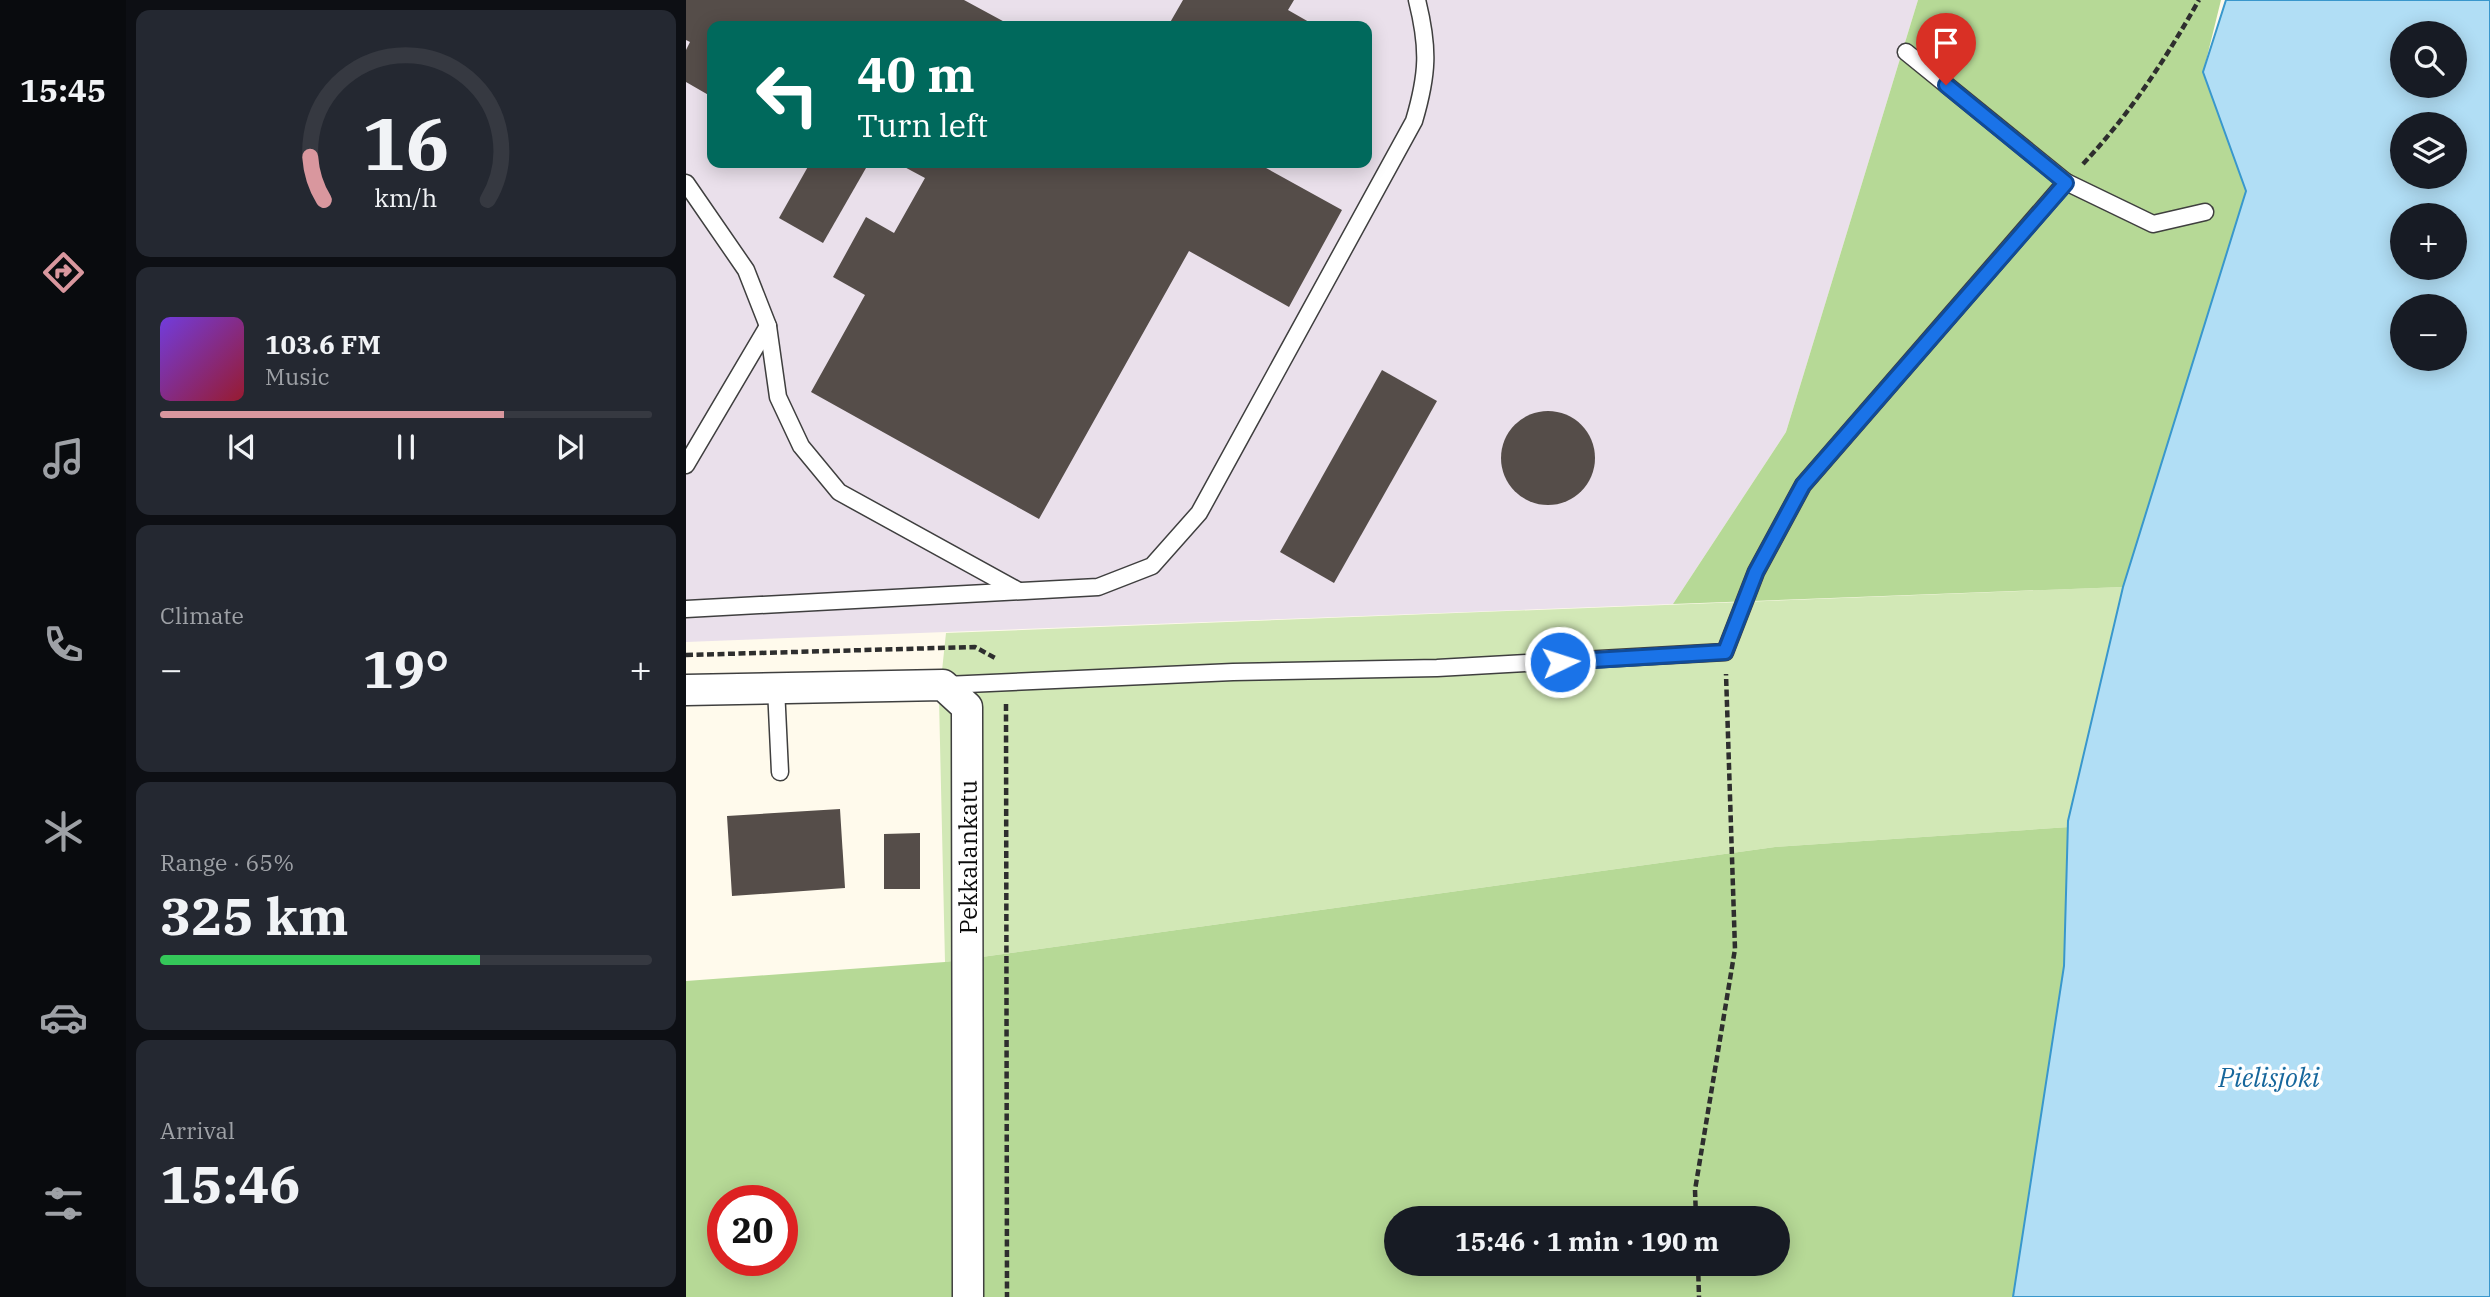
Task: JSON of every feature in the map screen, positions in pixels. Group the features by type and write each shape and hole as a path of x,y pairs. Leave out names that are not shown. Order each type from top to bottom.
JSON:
{"street":[{"path":"686,690 943,685"},
{"name":"Pekkalankatu","path":"943,685 967,707 968,1297"}],"lane":[{"path":"686,609 1098,587 1152,566 1199,513 1415,121 1426,80 1425,31 1418,0"},
{"path":"1906,52 2066,183 2153,224 2205,212"},
{"path":"686,183 746,270 768,326 778,397 801,446 839,492 1018,591"},
{"path":"943,685 1233,672 1437,668 1725,652 1756,572 1803,485 2066,183"},
{"path":"686,465 768,326"},
{"path":"776,688 780,772"}],"path":[{"path":"2066,183 2112,133 2161,67 2199,0"},
{"path":"1696,1206 1695,1190 1735,949 1725,652"},
{"path":"1698,1276 1699,1297"}],"shaded area":[{"path":"686,0 1918,0 1786,432 1673,604 686,642"}],"green space":[{"path":"1918,0 2221,0 2203,73 2246,191 2123,587 1673,604 1786,432"},
{"path":"2123,587 2069,827 1775,847 945,962 939,699 946,633"},
{"path":"2069,827 2064,966 2013,1297 686,1297 686,981 945,962 1775,847"}],"water":[{"name":"Pielisjoki","path":"2226,0 2490,0 2490,1297 2013,1297 2064,966 2068,821 2123,587 2246,191 2203,72"}],"building":[{"path":"686,0 964,0 1003,21 707,21 707,94 686,82 686,50 690,42 686,40"},
{"path":"1183,0 1294,0 1288,10 1307,21 1171,21"},
{"path":"807,168 866,168 823,243 779,218"},
{"path":"906,168 1266,168 1342,210 1289,307 1189,251 1039,519 811,392 865,295 833,277 866,217 894,233 925,178"},
{"path":"1382,370 1437,401 1334,583 1280,552"},
{"path":"1548,411 1566,415 1581,425 1591,440 1595,458 1591,476 1581,491 1566,501 1548,505 1530,501 1515,491 1505,476 1501,458 1505,440 1515,425 1530,415"},
{"path":"840,809 845,888 732,896 727,816"},
{"path":"920,833 920,889 884,889 884,834"}],"route":[{"path":"1560,662 1725,652 1756,572 1803,485 1996,259 2066,183 1946,85"}]}
